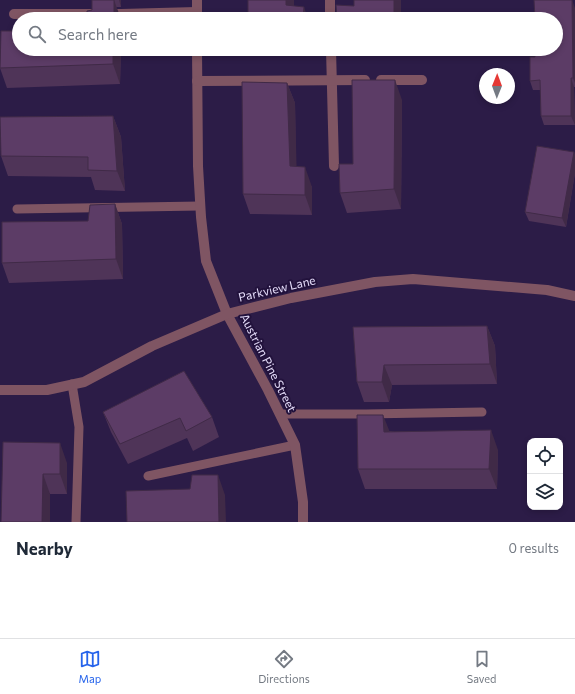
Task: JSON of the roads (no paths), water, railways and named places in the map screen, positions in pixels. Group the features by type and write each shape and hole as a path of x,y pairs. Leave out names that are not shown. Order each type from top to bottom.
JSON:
{"street":[{"path":"197,0 197,12"},
{"path":"330,0 330,12"},
{"name":"Austrian Pine Street","path":"197,56 198,166 200,206 206,260 227,314 296,446 303,522"},
{"path":"332,56 334,166"},
{"path":"197,81 422,80"},
{"name":"Parkview Lane","path":"0,390 47,390 84,382 152,346 227,314 291,298 374,282 413,279 547,290 575,296"}],"lane":[{"path":"17,209 200,206"},
{"path":"72,384 79,426 76,522"},
{"path":"280,414 482,412"},
{"path":"148,476 296,446"}]}
